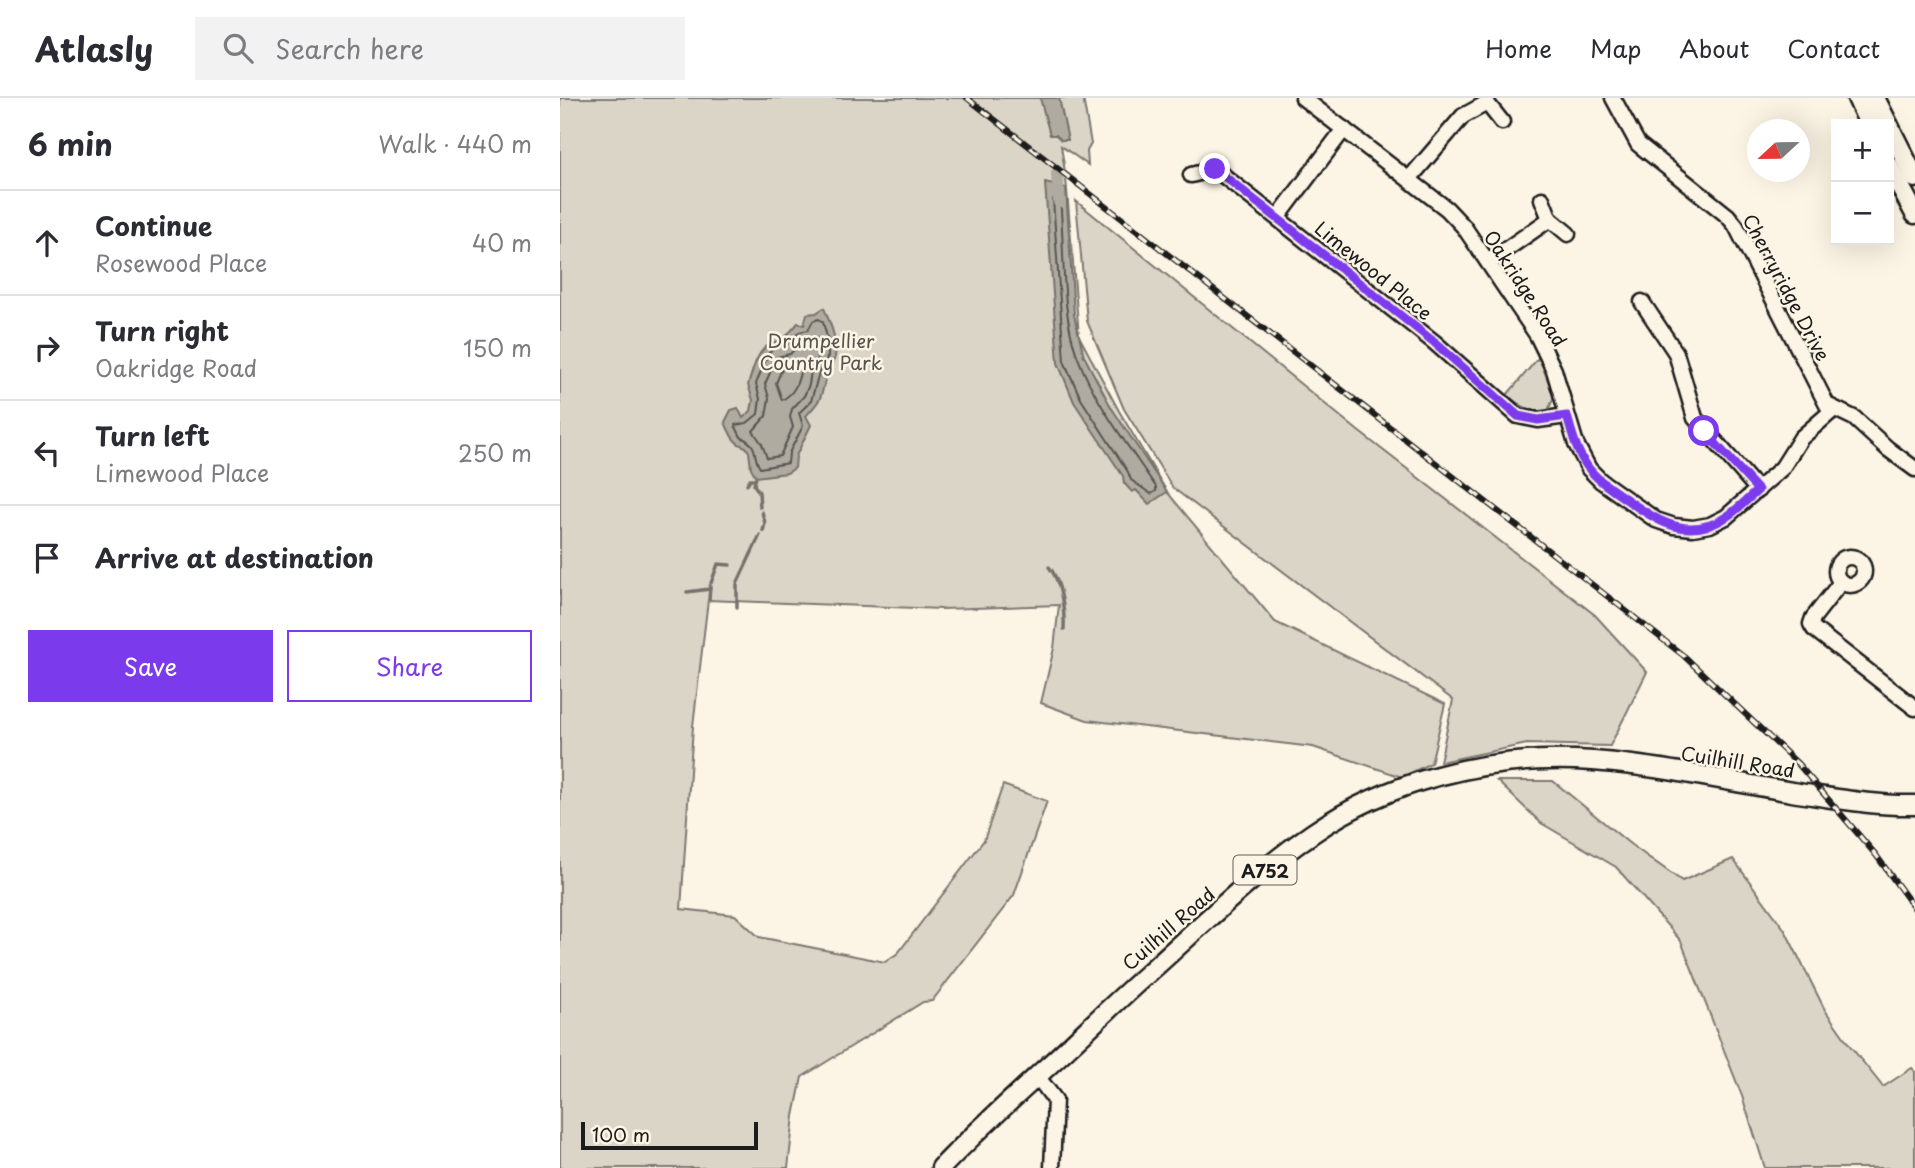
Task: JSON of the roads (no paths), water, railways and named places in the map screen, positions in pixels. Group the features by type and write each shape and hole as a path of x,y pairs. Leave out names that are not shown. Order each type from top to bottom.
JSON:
{"main road":[{"path":"1857,98 1867,119"},
{"path":"1875,98 1885,119"},
{"path":"1894,137 1915,178"},
{"path":"1894,175 1915,214"},
{"name":"Cuilhill Road","path":"941,1168 1120,998 1294,846 1363,804 1397,790 1490,765 1574,760 1617,764 1834,799 1915,805"}],"street":[{"name":"Oakridge Road","path":"1303,98 1456,218 1547,353 1576,444 1588,469 1648,515 1664,524 1683,528 1710,525 1733,513 1782,468 1801,438 1833,410"},
{"name":"Cherryridge Drive","path":"1614,98 1638,144 1728,216 1736,226 1827,405 1833,410"},
{"path":"1409,179 1463,116 1487,101 1502,122"},
{"path":"1278,216 1344,129"},
{"name":"Limewood Place","path":"1191,175 1215,169 1278,216 1434,342 1518,416 1538,420 1567,416"},
{"path":"1542,199 1550,219 1568,234"},
{"path":"1488,262 1550,219"},
{"path":"1642,302 1676,353 1695,418 1758,490"},
{"path":"1833,410 1854,418 1915,469"},
{"path":"1841,582 1811,624 1915,708"},
{"path":"1037,1076 1055,1100 1052,1168"}],"water":[{"path":"1040,98 1059,98 1068,140 1050,135"},
{"path":"1045,183 1066,188 1074,315 1084,356 1111,407 1167,492 1149,504 1136,490 1132,492 1124,483 1123,476 1074,402 1058,363"},
{"path":"824,308 834,338 835,357 820,399 806,416 811,425 796,456 795,468 787,473 756,477 751,468 749,452 735,441 725,422 731,410 738,408 743,418 751,411 753,400 748,385 763,350 768,345 783,340 798,323 804,325 807,314"}],"waterway":[{"path":"1057,174 1059,202"},
{"path":"756,477 754,485 759,492 760,507"},
{"path":"747,484 750,479 755,479"},
{"path":"762,512 765,523 763,531"},
{"path":"737,607 737,584 760,535"},
{"path":"711,583 718,564 730,565"},
{"path":"1049,567 1059,588 1064,629"},
{"path":"709,600 710,586"},
{"path":"687,592 710,589"}],"railway":[{"path":"967,98 1684,656 1798,764 1876,855 1915,909"}],"park label":[{"name":"Drumpellier Country Park","path":"821,351"}]}
